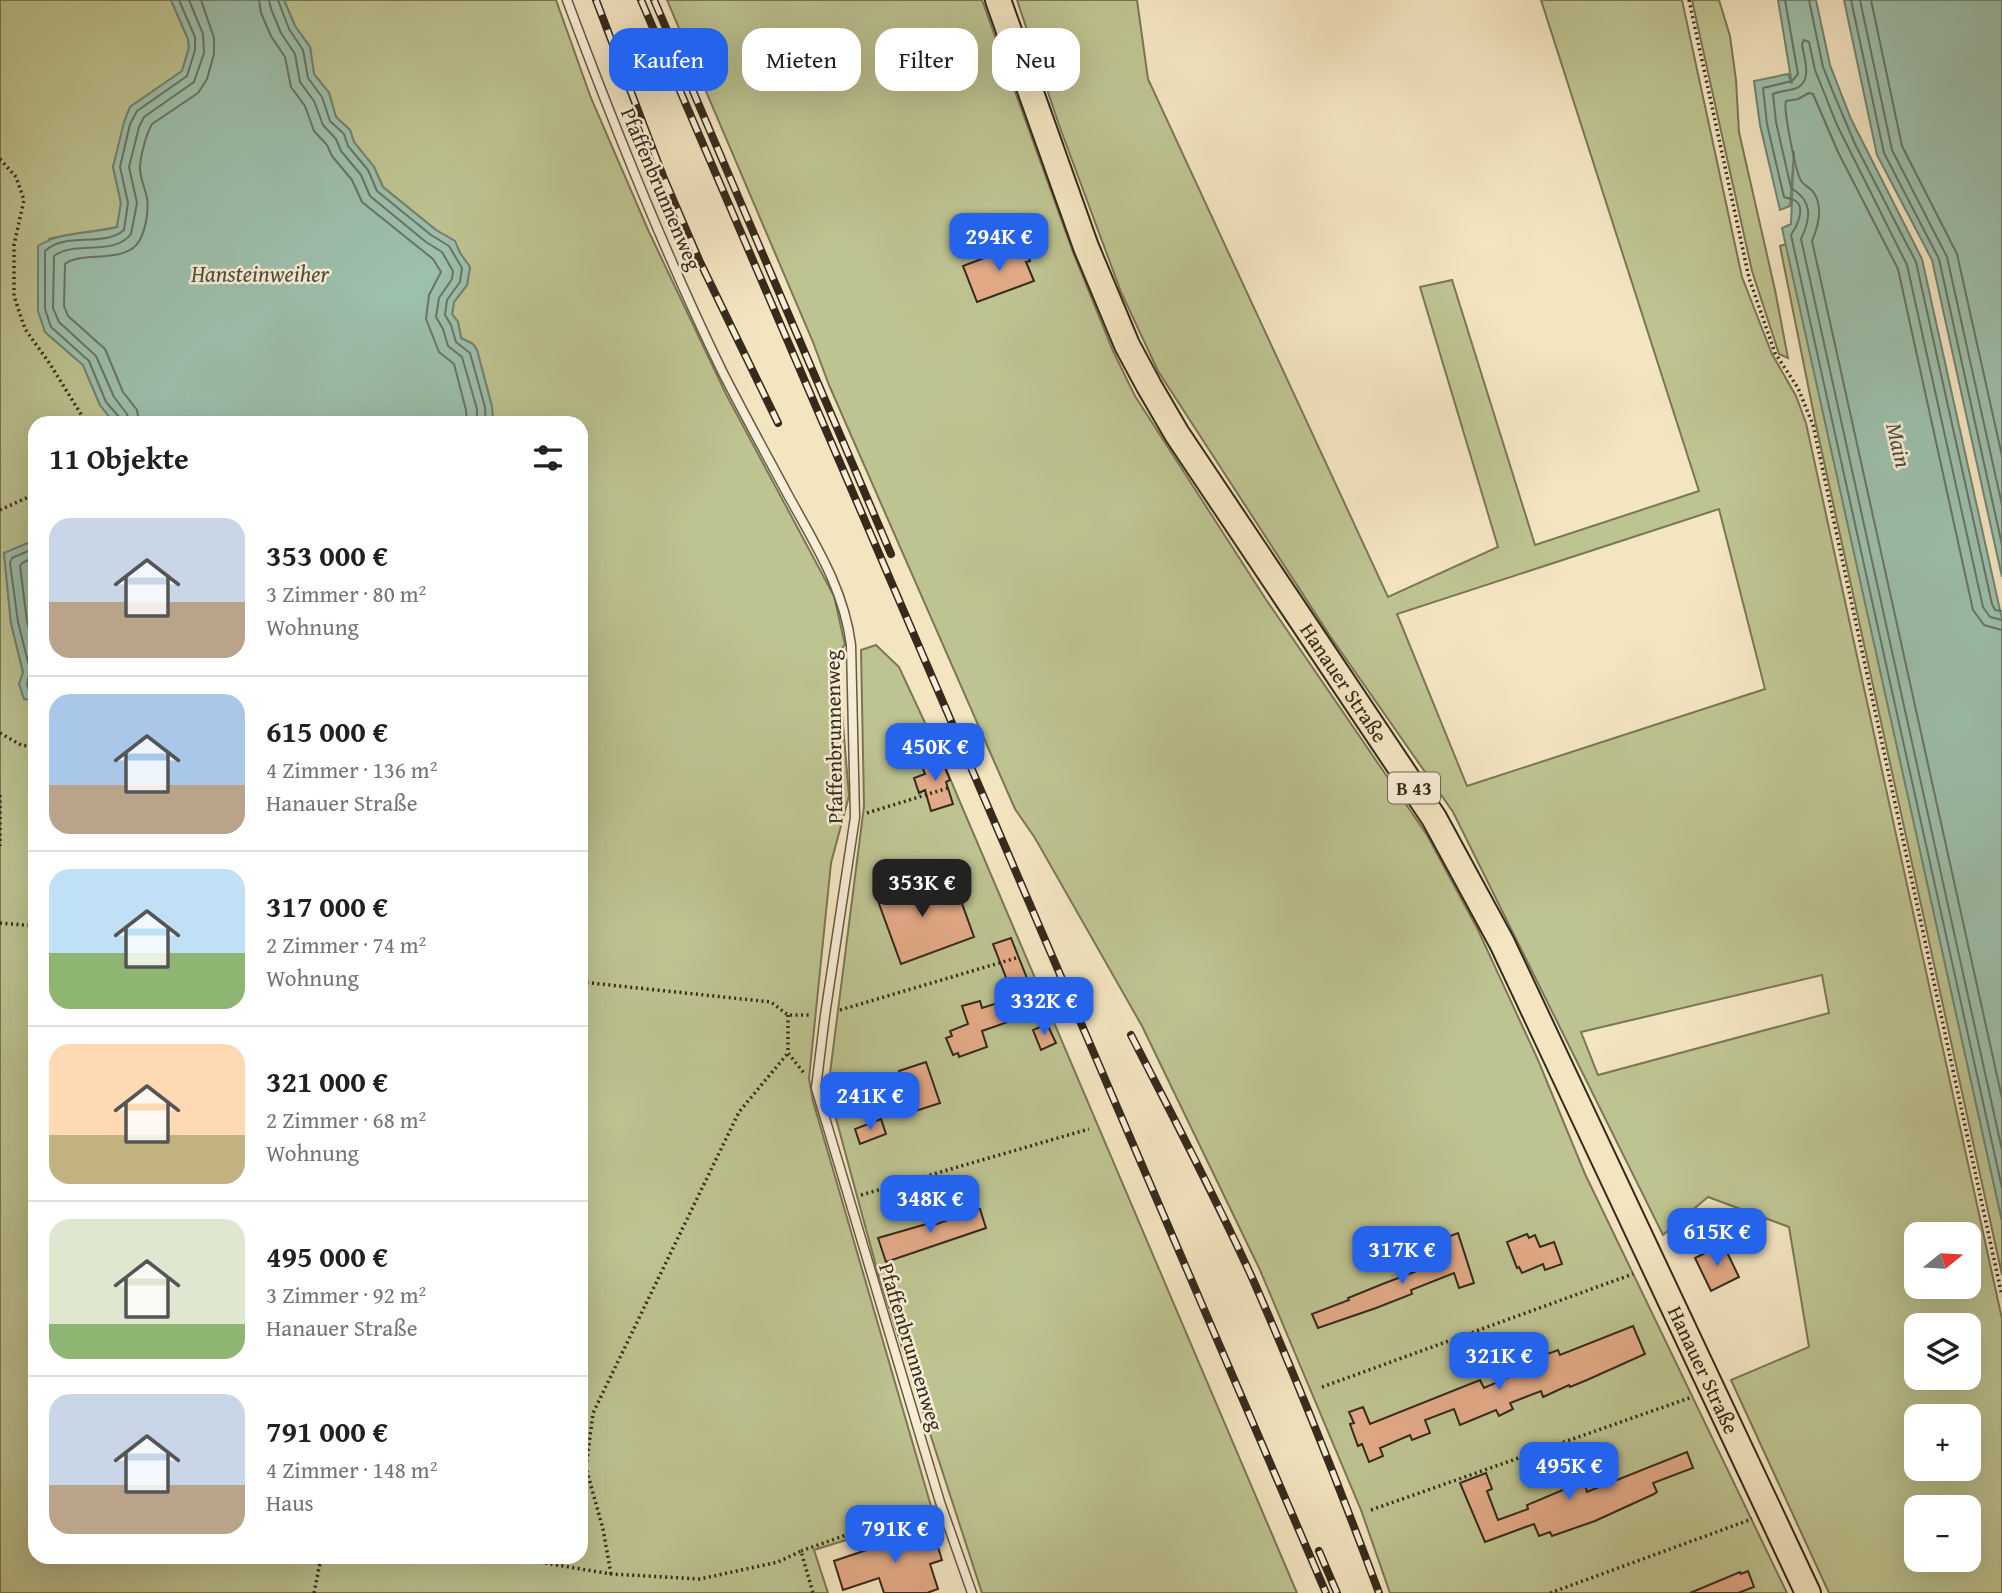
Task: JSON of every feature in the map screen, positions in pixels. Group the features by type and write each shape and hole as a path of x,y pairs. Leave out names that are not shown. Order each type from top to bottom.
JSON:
{"main road":[{"name":"Hanauer Straße","path":"999,0 1086,247 1127,345 1177,434 1434,818 1458,859 1502,943 1808,1593"}],"lane":[{"name":"Pfaffenbrunnenweg","path":"568,0 597,81 677,274 746,419 831,572 848,621 851,645 855,817 816,1088 940,1502 972,1593"}],"path":[{"path":"1689,0 1749,278 1776,353 1798,388 1813,425 2002,1296"},
{"path":"0,159 16,177 24,200 14,245 14,296 17,307 25,329 82,416"},
{"path":"0,510 28,497"},
{"path":"0,733 28,746"},
{"path":"855,817 948,788"},
{"path":"0,795 0,846"},
{"path":"0,923 28,925"},
{"path":"588,983 771,1002 788,1014 825,1015 1016,958"},
{"path":"788,1014 788,1053 816,1088"},
{"path":"588,1452 593,1413 739,1111 788,1053"},
{"path":"848,1198 1089,1129"},
{"path":"1322,1387 1653,1266"},
{"path":"1371,1510 1712,1390"},
{"path":"588,1475 603,1529 611,1574"},
{"path":"551,1564 611,1574 700,1578 778,1562 801,1551 940,1502"},
{"path":"1550,1593 1770,1512"},
{"path":"801,1551 813,1593"},
{"path":"314,1593 320,1564"}],"shaded area":[{"path":"0,0 171,0 188,39 189,48 182,71 130,107 113,167 121,203 117,227 49,239 39,280 38,300 45,332 83,365 100,405 109,416 28,416 28,543 4,554 11,623 23,672 24,699 28,699 28,1564 588,1564 588,416 493,416 477,350 473,344 461,338 458,322 452,314 454,302 467,285 470,267 454,241 436,230 383,187 374,167 354,142 350,130 336,117 329,93 314,74 310,47 295,26 284,0 556,0 591,98 649,232 726,394 834,596 845,645 837,653 849,796 831,863 809,1079 813,1101 933,1513 814,1550 828,1593 0,1593"},
{"path":"667,0 982,0 992,28 992,91 1015,91 1073,252 1113,351 1135,396 1265,598 1427,835 1478,930 1538,1060 1585,1174 1787,1593 1390,1593 1361,1510 1260,1270 1142,1026 1035,838 1015,809 829,385 706,91 728,91 728,28 679,28"},
{"path":"1017,0 1137,0 1148,79 1388,597 1498,547 1420,287 1452,280 1535,545 1699,491 1541,0 1682,0 1742,277 1772,354 1796,396 1806,423 1981,1222 1904,1222 1904,1299 1981,1299 1981,1223 2002,1319 2002,1593 1829,1593 1731,1380 1809,1347 1789,1227 1708,1197 1663,1235 1453,812 1330,636 1158,371 1121,292 1048,91 1080,91 1080,28 1026,28","holes":["1719,509 1765,689 1467,786 1397,614","1822,975 1829,1013 1598,1075 1581,1032"]},
{"path":"1692,0 1719,0 1730,36 1739,132 1788,358 1779,354 1752,271"},
{"path":"1786,244 2002,1221 2002,1275 1816,425 1780,246"},
{"path":"876,645 899,667 940,755 1297,1593 982,1593 879,1277 828,1089 864,806 861,650"}],"water":[{"name":"Hansteinweiher","path":"171,0 284,0 295,26 310,47 314,74 329,93 336,117 350,130 354,142 374,167 383,187 436,230 455,241 470,267 467,285 454,302 452,314 458,322 461,338 473,344 477,350 493,416 109,416 100,405 83,365 45,332 38,311 38,246 66,235 117,227 121,203 113,167 124,122 130,107 182,71 189,48 188,39"},
{"name":"Main","path":"1778,0 1816,0 1830,65 1851,119 1922,259 2002,619 2002,1221 1782,228 1791,224 1794,151 1790,206 1780,210 1760,125 1754,81 1788,74 1792,84"},
{"path":"1844,0 2002,0 2002,577 1932,260 1877,155"},
{"path":"28,543 28,699 24,699 19,684 23,672 11,623 4,553"}],"building":[{"path":"1023,243 1030,261 1026,262 1034,281 977,302 963,266"},
{"path":"940,755 950,780 946,782 953,804 931,811 925,790 919,793 914,778 925,774 920,762"},
{"path":"896,873 902,893 919,887 922,897 956,887 974,937 901,964 878,901 878,894 884,892 880,878"},
{"path":"1011,938 1030,986 1012,993 993,944"},
{"path":"980,1001 982,1008 1001,1002 1008,1022 982,1031 987,1047 959,1057 958,1053 953,1055 946,1038 952,1036 950,1031 968,1024 962,1006"},
{"path":"1047,1024 1056,1043 1041,1050 1033,1030"},
{"path":"926,1062 940,1103 903,1115 899,1100 908,1097 899,1071"},
{"path":"881,1119 886,1134 860,1144 855,1129"},
{"path":"980,1209 986,1228 886,1262 878,1238 930,1223 931,1226"},
{"path":"1458,1233 1474,1283 1459,1288 1454,1273 1411,1290 1412,1294 1318,1328 1312,1314 1449,1259 1442,1239"},
{"path":"1527,1234 1529,1238 1535,1235 1540,1247 1554,1242 1562,1264 1545,1270 1543,1264 1522,1273 1519,1267 1517,1268 1507,1242"},
{"path":"1723,1244 1739,1277 1711,1291 1695,1258"},
{"path":"1633,1326 1645,1354 1587,1380 1543,1397 1541,1391 1510,1403 1513,1409 1499,1416 1496,1410 1460,1425 1454,1409 1425,1420 1430,1433 1412,1440 1410,1435 1380,1448 1383,1456 1369,1462 1362,1444 1358,1446 1350,1424 1354,1423 1349,1412 1363,1407 1370,1424 1480,1380 1484,1388 1516,1374 1518,1377 1545,1365 1542,1356 1558,1350 1560,1355"},
{"path":"1687,1452 1693,1468 1653,1483 1657,1492 1654,1494 1595,1521 1552,1536 1550,1532 1539,1536 1534,1524 1485,1542 1460,1483 1486,1473 1492,1489 1487,1491 1498,1520 1528,1509 1527,1505 1584,1481 1587,1492"},
{"path":"932,1528 942,1560 930,1564 938,1589 927,1593 884,1593 879,1578 843,1590 834,1561"},
{"path":"1748,1571 1754,1587 1738,1593 1690,1593 1740,1572 1741,1574"}],"railway":[{"path":"596,0 663,176 700,262 778,423"},
{"path":"641,0 1326,1593"},
{"path":"654,0 891,554"},
{"path":"1131,1035 1254,1282 1319,1437 1379,1593"},
{"path":"1319,1551 1337,1593"}]}
